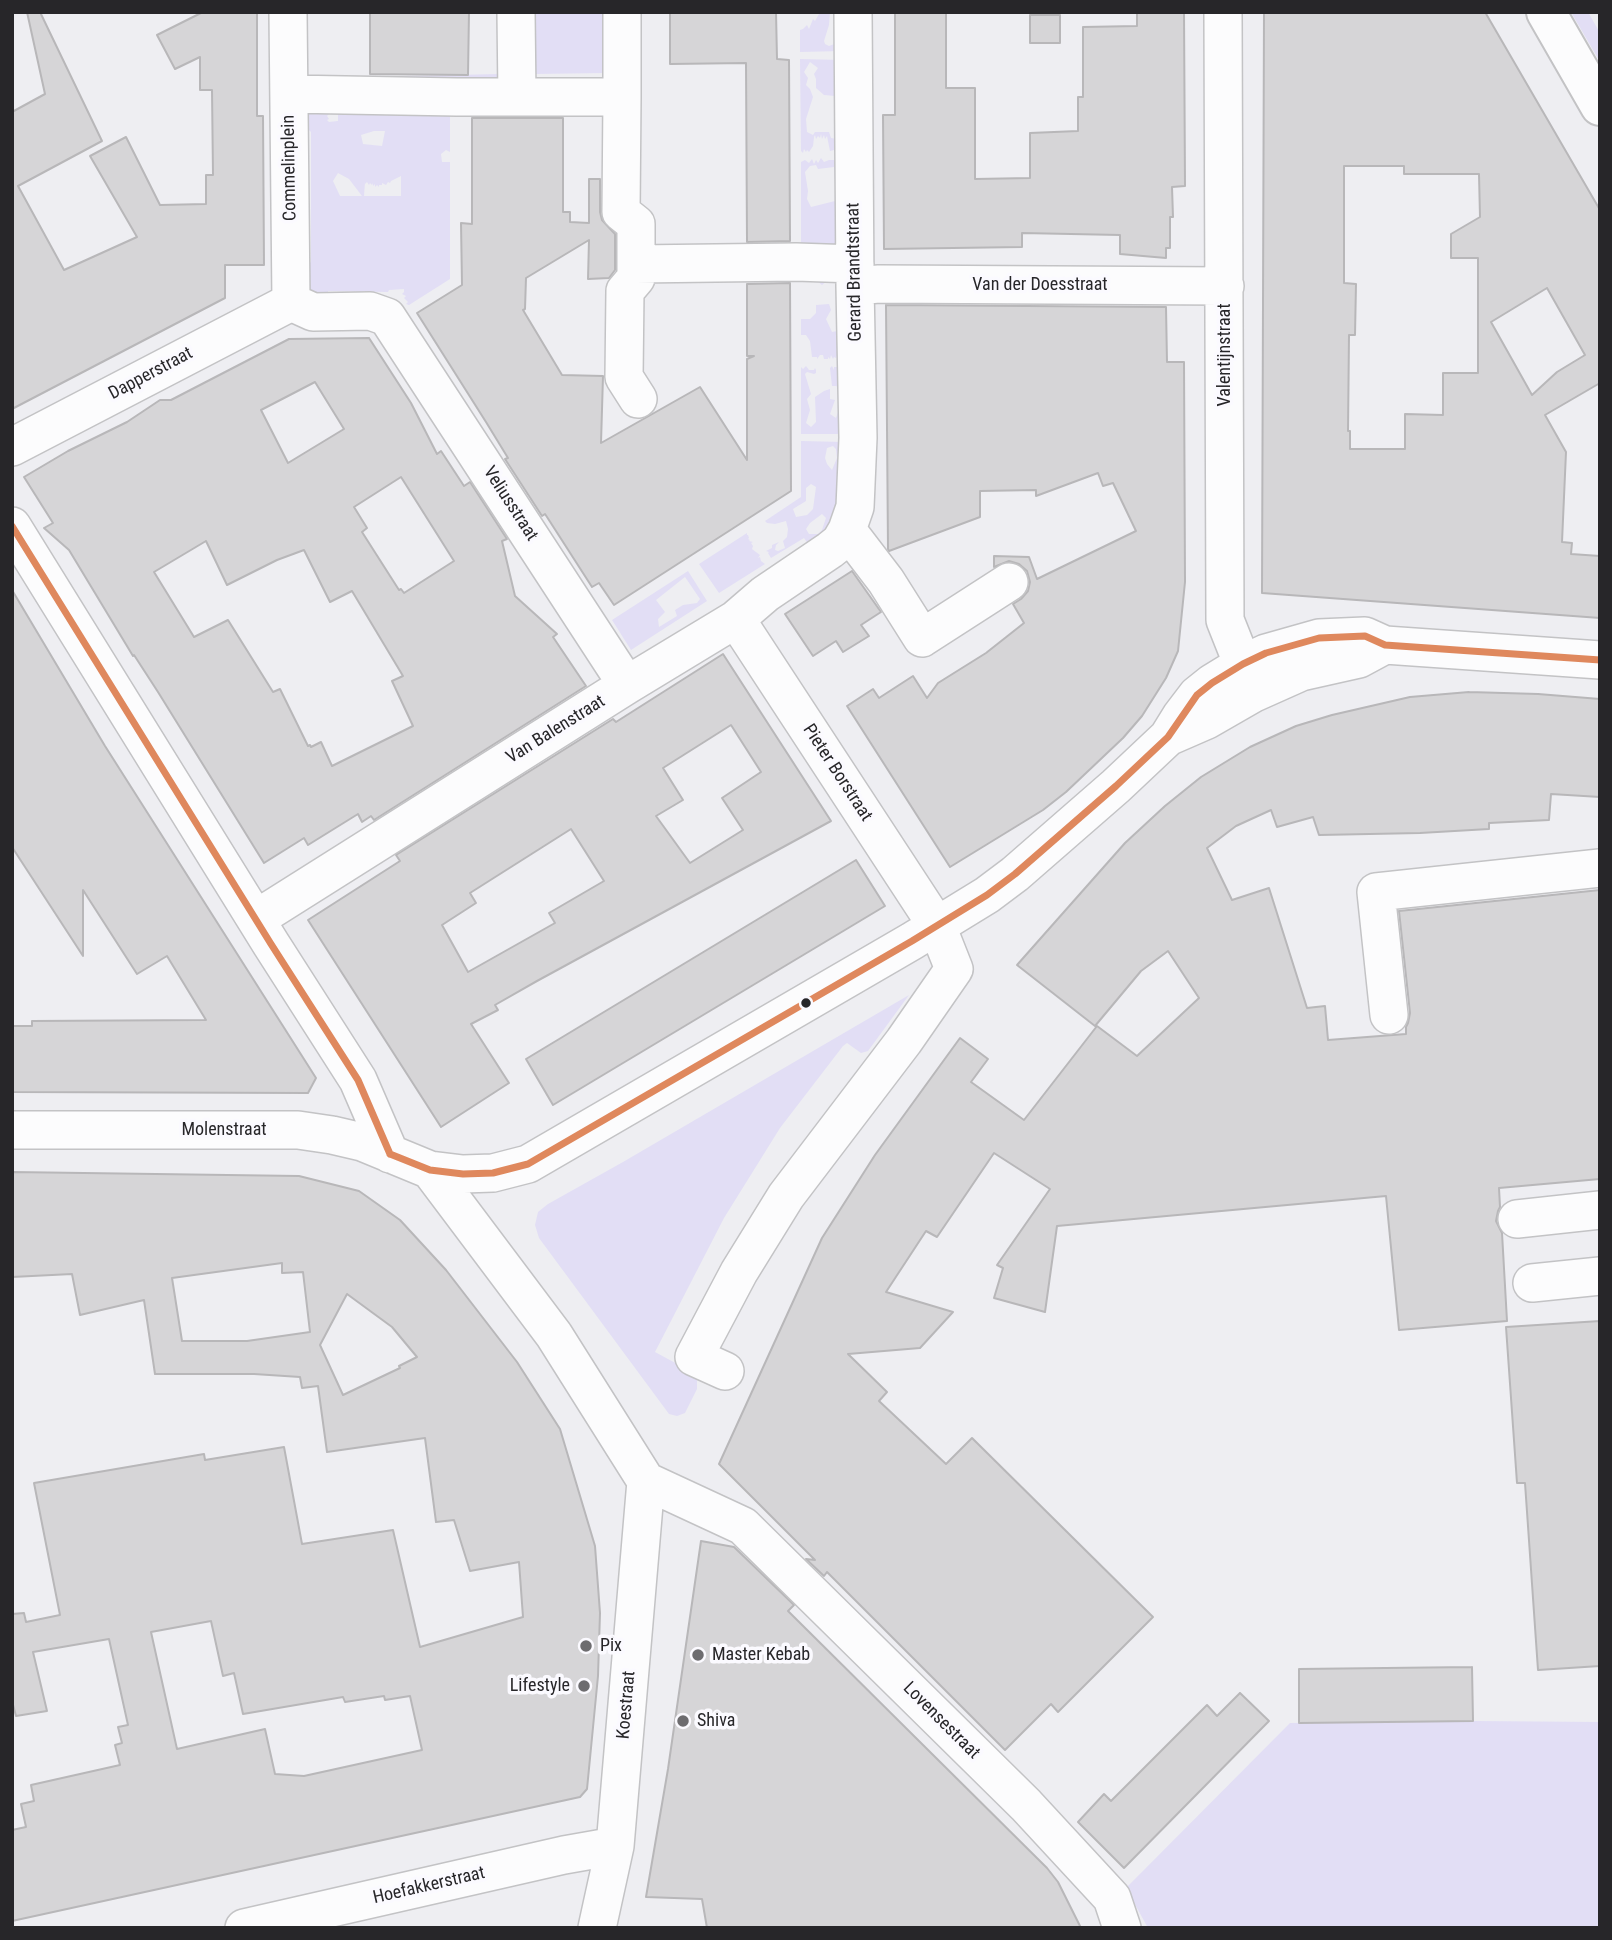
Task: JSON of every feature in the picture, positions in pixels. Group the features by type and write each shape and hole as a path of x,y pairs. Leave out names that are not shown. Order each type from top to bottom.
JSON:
{"main road":[{"path":"1546,12 1600,106"}],"street":[{"path":"288,12 289,94"},
{"path":"516,12 517,97"},
{"path":"622,12 621,212 636,224 636,278 625,291 624,377 638,399"},
{"name":"Gerard Brandtstraat","path":"848,530 855,506 858,438 853,12"},
{"name":"Valentijnstraat","path":"1223,12 1226,620 1248,678"},
{"name":"Commelinplein","path":"291,302 289,94 622,97"},
{"name":"Van der Doesstraat","path":"636,264 796,262 893,284 1225,286"},
{"name":"Veliusstraat","path":"291,302 313,312 381,313 393,323 627,685"},
{"name":"Dapperstraat","path":"12,447 291,302"},
{"path":"12,526 358,1080 390,1154"},
{"path":"848,530 922,638 1009,582"},
{"name":"Van Balenstraat","path":"256,919 736,619 765,593 830,551 848,530"},
{"name":"Pieter Borstraat","path":"725,1371 694,1357 739,1272 786,1196 904,1041 954,969 937,926 736,619"},
{"name":"Molenstraat","path":"12,1130 298,1130 352,1140 430,1170 463,1174 493,1173 528,1164 987,895 1116,786 1168,737 1197,695 1212,683 1301,673 1359,659 1385,645 1600,660"},
{"path":"1389,1015 1376,892 1600,868"},
{"path":"430,1170 554,1335 646,1481"},
{"path":"1517,1219 1600,1210"},
{"path":"1532,1283 1600,1276"},
{"name":"Lovensestraat","path":"646,1481 743,1526 1026,1805 1112,1898 1122,1928"},
{"name":"Koestraat","path":"597,1928 615,1846 646,1481"},
{"name":"Hoefakkerstraat","path":"244,1928 564,1855 615,1846"}],"shaded area":[{"path":"534,12 606,12 606,73 534,74"},
{"path":"822,12 830,12 825,44 829,46 837,43 842,51 800,52 800,30 807,25 809,29 813,19 815,21"},
{"path":"1571,12 1588,12 1600,33 1600,62"},
{"path":"800,59 843,60 837,153 830,151 827,136 825,139 824,135 822,139 821,134 820,138 818,136 816,139 815,135 809,152 804,149 803,153","holes":["810,62 818,68 814,74 816,88 824,95 835,96 838,102 837,139 831,138 829,132 815,132 813,135 807,132 806,119 813,97 806,85 808,78 804,72"]},
{"path":"500,74 501,82 355,77 454,75"},
{"path":"300,112 327,112 329,122 338,121 338,112 450,114 450,152 446,150 441,154 442,162 450,162 450,279 409,305 404,298 406,296 402,294 404,289 388,292 328,291 328,298 310,292 306,286 302,264 311,262 311,132 303,130","holes":["385,131 382,146 363,144 361,135","338,173 349,179 362,196 340,196 333,181","401,176 401,196 364,196 365,182 379,187 382,183 386,185"]},
{"path":"821,158 824,162 843,162 843,251 801,251 801,162 805,160 809,163 812,159 814,164 816,160 818,163","holes":["816,165 818,169 834,167 839,194 835,201 811,207 807,199 805,172 810,166"]},
{"path":"843,275 839,357 833,359 831,355 830,359 824,359 823,355 820,355 817,359 812,357 810,341 806,335 801,335 801,319 810,319 816,313 816,305 829,304 831,310 826,319 832,332 837,331 838,288 834,280 828,280 822,285 815,279"},
{"path":"806,366 809,370 816,370 814,374 805,374 811,394 807,399 810,410 806,423 811,427 816,422 815,397 830,389 830,399 835,400 830,414 836,418 840,406 840,388 832,386 830,368 832,366 834,370 834,367 839,367 843,434 801,434 801,367 803,369"},
{"path":"801,441 844,442 842,507 813,551 804,538 771,558 766,551 779,542 775,550 785,548 783,541 787,537 788,529 786,521 775,524 765,521 801,497","holes":["833,446 837,458 832,470 825,458 827,448","811,484 816,487 813,509 807,515 796,517 793,509 806,501 806,488","822,514 826,518 818,534 809,534 806,529"]},
{"path":"747,533 749,541 753,542 752,549 760,555 758,558 765,564 719,593 699,564"},
{"path":"688,571 707,601 631,650 612,620","holes":["685,577 700,599 697,603 683,605 675,610 677,616 659,627 658,619 665,612 656,600"]},
{"path":"909,995 868,1051 861,1053 847,1043 843,1046 780,1128 724,1218 655,1352 692,1372 697,1379 697,1389 685,1413 677,1416 669,1414 539,1238 535,1225 538,1212"},
{"path":"1600,1722 1600,1928 1148,1928 1126,1888 1290,1723"}],"building":[{"path":"27,12 40,12 102,141 18,186 64,270 137,237 90,156 126,137 160,205 206,204 206,175 213,175 212,90 200,90 200,57 175,69 157,35 203,12 257,12 257,116 263,116 264,265 225,265 225,298 12,409 12,112 45,94"},
{"path":"370,12 469,12 468,75 370,74"},
{"path":"670,12 776,12 777,59 789,60 790,241 747,242 746,63 670,64"},
{"path":"895,12 946,12 946,88 975,88 975,179 1030,178 1030,133 1078,131 1078,97 1083,97 1083,27 1137,26 1137,12 1184,12 1185,186 1172,187 1173,217 1170,217 1170,248 1166,248 1166,258 1120,254 1120,235 1022,233 1022,247 884,249 883,115 895,115"},
{"path":"1264,12 1485,12 1600,210 1600,383 1545,415 1566,452 1562,542 1572,543 1571,554 1600,556 1600,618 1262,593","holes":["1344,166 1404,166 1404,174 1479,174 1480,217 1451,234 1451,258 1478,258 1478,373 1443,373 1443,415 1405,414 1405,449 1350,449 1349,335 1355,335 1356,284 1344,283","1547,288 1585,355 1557,372 1532,395 1491,322"]},
{"path":"1030,15 1060,15 1060,43 1030,43"},
{"path":"472,118 563,118 563,212 570,212 570,222 589,223 589,179 600,179 602,220 615,234 615,270 609,278 588,279 589,240 526,278 523,310 562,375 603,376 601,443 700,387 747,460 747,359 754,356 747,356 747,284 790,283 791,491 614,605 599,583 592,587 545,514 542,516 417,313 462,285 461,223 472,224"},
{"path":"886,305 1166,307 1167,362 1184,362 1185,582 1178,651 1166,678 1142,716 1123,738 1066,792 1043,810 950,867 847,706 873,689 879,698 913,676 927,698 938,683 986,653 1024,623 1013,604 1028,591 1030,582 1027,571 1019,564 1009,561 994,567 994,556 1029,557 1037,579 1136,531 1113,483 1103,486 1098,473 1036,496 1036,490 980,491 980,517 889,551"},
{"path":"369,338 411,403 437,454 441,451 464,486 470,482 507,539 502,541 515,596 557,634 553,637 586,686 374,820 371,816 362,822 358,814 308,845 304,838 264,863 69,550 44,528 53,523 24,477 68,451 127,422 160,400 171,400 289,339","holes":["315,382 344,429 288,463 261,410","401,477 454,561 404,593 399,590 362,532 367,528 354,507","206,541 227,585 304,550 330,602 352,591 403,676 392,681 413,726 332,766 321,742 308,746 280,689 273,692 228,620 194,637 154,572"]},
{"path":"852,571 881,612 861,625 869,636 843,652 836,641 813,656 785,614"},
{"path":"12,590 105,746 316,1078 308,1093 12,1092 12,1026 32,1026 32,1021 206,1020 167,956 137,974 83,890 83,956 12,847"},
{"path":"723,654 831,821 495,1005 498,1010 471,1024 509,1083 441,1127 308,920 400,861 396,855 613,719 616,722","holes":["731,725 761,772 722,798 743,830 690,863 656,816 683,800 663,768","571,829 604,881 549,913 555,923 468,972 442,925 476,903 470,893"]},
{"path":"1469,692 1600,699 1600,797 1551,794 1549,820 1489,823 1489,829 1420,833 1319,835 1313,817 1277,827 1271,810 1236,826 1207,848 1232,900 1269,888 1307,1008 1325,1006 1328,1040 1406,1034 1410,1013 1399,911 1600,890 1600,1179 1499,1188 1500,1207 1496,1221 1502,1233 1507,1321 1399,1330 1386,1196 1057,1226 1045,1312 994,1298 1003,1268 997,1265 1050,1189 994,1153 937,1237 926,1231 886,1292 953,1312 920,1348 848,1354 887,1392 879,1401 946,1464 972,1438 1153,1617 1058,1712 1051,1704 1005,1750 827,1572 824,1576 806,1559 815,1560 719,1464 822,1238 875,1155 960,1038 988,1059 971,1082 1024,1120 1097,1026 1137,1056 1199,998 1168,951 1141,971 1095,1026 1017,965 1125,843 1201,777 1250,747 1296,726 1410,697"},
{"path":"856,860 885,906 553,1105 526,1059"},
{"path":"12,1172 299,1176 359,1191 400,1220 446,1270 517,1362 560,1429 595,1546 600,1613 598,1676 587,1789 580,1797 12,1921 12,1830 26,1827 21,1804 34,1801 31,1785 120,1765 115,1745 122,1743 118,1727 128,1725 109,1639 33,1652 47,1711 16,1716 12,1701 12,1614 24,1613 26,1622 60,1615 34,1483 204,1454 205,1460 284,1447 302,1544 393,1530 420,1647 523,1617 519,1562 470,1571 454,1520 436,1522 425,1438 327,1452 318,1386 302,1388 300,1377 155,1374 144,1300 80,1315 72,1274 12,1277","holes":["282,1263 282,1273 303,1272 310,1332 247,1341 182,1341 172,1278","347,1294 392,1327 417,1357 343,1395 320,1345","211,1621 223,1676 234,1673 243,1714 343,1697 345,1702 384,1696 385,1700 410,1696 422,1750 304,1776 275,1774 265,1729 177,1749 151,1632"]},
{"path":"1600,1321 1600,1666 1538,1670 1525,1483 1517,1483 1506,1327"},
{"path":"701,1541 734,1547 794,1605 788,1611 1047,1868 1058,1882 1081,1928 707,1928 702,1899 646,1897 668,1769"},
{"path":"1472,1667 1473,1721 1299,1723 1299,1669"},
{"path":"1240,1693 1269,1721 1124,1868 1078,1822 1104,1794 1111,1801 1207,1705 1217,1716"}],"transit line":[{"path":"12,526 358,1080 390,1154"},
{"path":"390,1154 430,1170 463,1174 493,1173 528,1164 987,895 1116,786 1168,737 1197,695 1243,664 1266,653 1319,638 1365,636 1385,645 1600,660"}],"place":[{"name":"Pix","path":"586,1646"},
{"name":"Master Kebab","path":"698,1655"},
{"name":"Lifestyle","path":"584,1686"},
{"name":"Shiva","path":"683,1721"}]}
